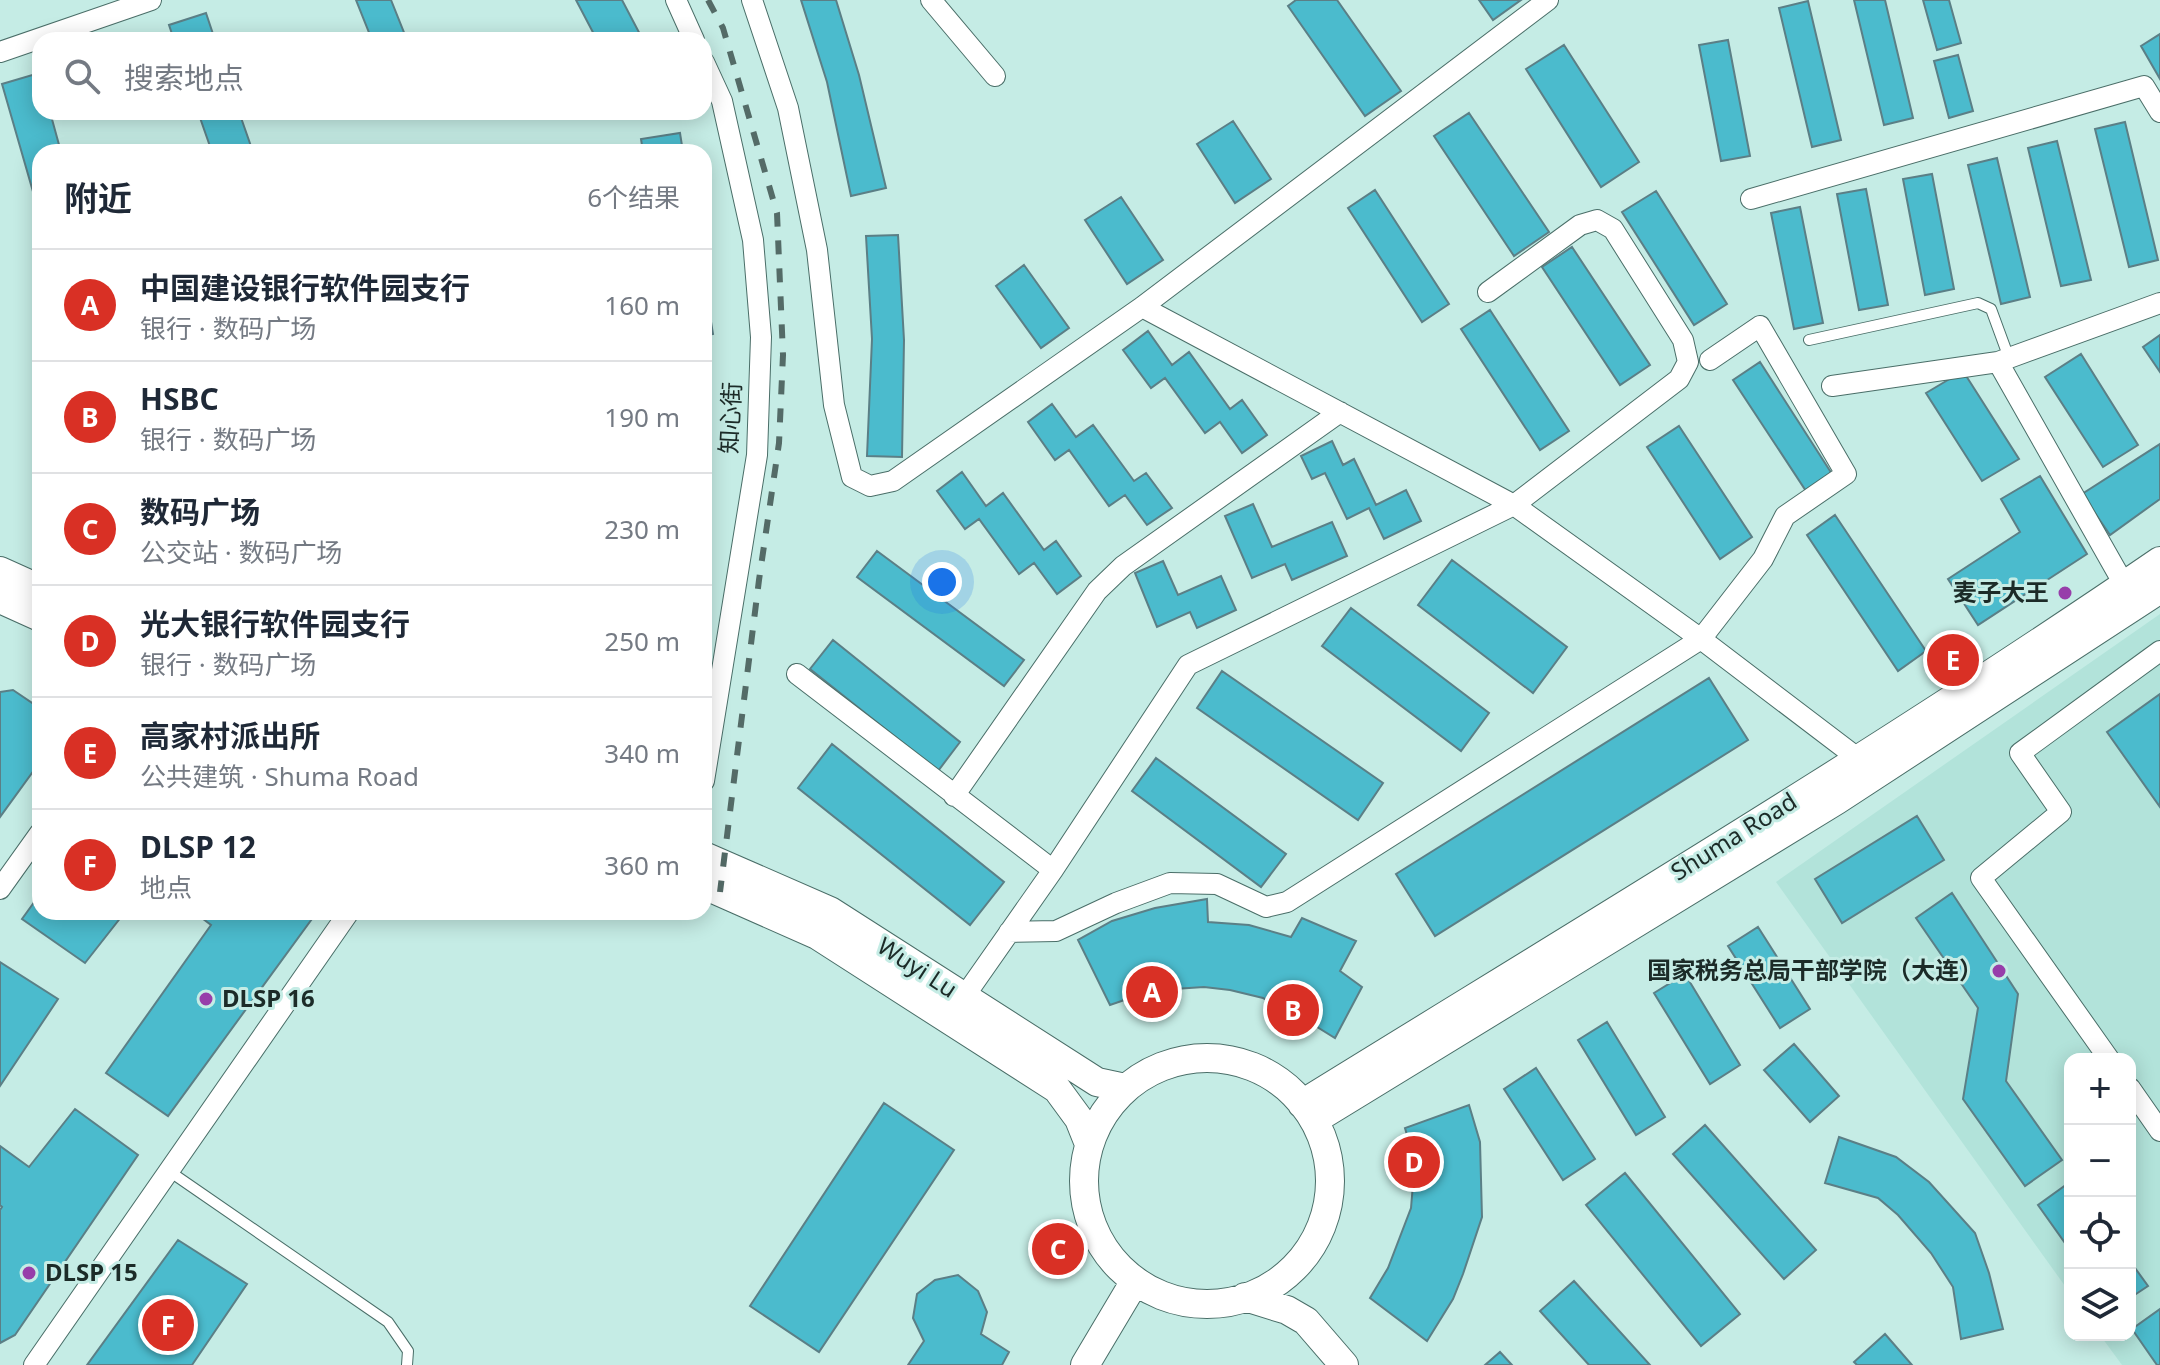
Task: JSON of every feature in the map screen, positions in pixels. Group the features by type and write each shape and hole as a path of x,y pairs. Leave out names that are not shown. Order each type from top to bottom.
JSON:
{"main road":[{"name":"Shuma Road","path":"1308,1112 1868,766 2130,595 2160,561"},
{"path":"0,571 32,585"},
{"name":"Shuma Road","path":"2130,595 2160,589"},
{"path":"0,599 32,613"},
{"name":"Wuyi Lu","path":"712,857 830,911 1097,1082 1125,1088"},
{"name":"Wuyi Lu","path":"712,889 817,935 1057,1089 1079,1119 1089,1144"},
{"path":"1204,1057 1246,1063 1284,1084 1308,1112 1326,1149 1330,1185 1324,1221 1307,1253 1282,1279 1260,1292 1225,1303 1193,1304 1163,1296 1135,1281 1108,1254 1090,1220 1084,1182 1089,1144 1103,1114 1125,1088 1161,1066 1204,1057"},
{"path":"1302,1259 1294,1278 1306,1321"},
{"path":"1085,1365 1135,1281"},
{"path":"1245,1297 1287,1310 1306,1321 1344,1365"}],"street":[{"path":"58,32 151,0"},
{"path":"676,0 690,32"},
{"path":"752,0 791,123 817,250 834,405 852,477 870,486 893,481 1142,307 1548,0"},
{"path":"931,0 995,76"},
{"path":"0,52 32,41"},
{"name":"知心街","path":"712,79 722,101 753,240 761,337 757,455 712,732"},
{"path":"1751,199 2144,86 2160,112"},
{"path":"964,997 1053,870 1188,665 1514,505 1679,379 1688,362 1683,340 1621,241 1613,229 1597,220 1580,225 1488,292"},
{"path":"1832,386 2004,360 2160,303"},
{"path":"1142,307 1514,505 1701,639 1868,766"},
{"path":"1009,932 1056,931 1116,903 1170,883 1217,884 1266,907 1287,902 1701,639 1763,559 1785,516 1846,474 1760,326 1710,360"},
{"path":"2004,360 2130,595"},
{"path":"954,796 1097,591 1123,566 1340,412"},
{"path":"2105,1053 1981,878 2061,812 2020,753 2160,651"},
{"path":"797,674 1053,870"},
{"path":"0,889 32,844"},
{"path":"34,1365 343,920"},
{"path":"2136,1097 2160,1131"}],"lane":[{"path":"1809,340 1978,303 1991,309 2004,360"},
{"path":"169,1171 388,1322 408,1351 407,1365"}],"shaded area":[{"name":"国家税务总局干部学院（大连）","path":"2160,614 2160,1365 2122,1365 2104,1341 2136,1341 2136,1053 2064,1053 2064,1285 1776,882"}],"building":[{"path":"356,0 391,0 404,32 369,32"},
{"path":"576,0 622,0 639,32 593,32"},
{"path":"801,0 836,0 859,75 886,188 851,196 827,82"},
{"path":"1296,0 1337,0 1401,91 1365,116 1288,6"},
{"path":"1479,0 1521,0 1493,20"},
{"path":"1854,0 1885,0 1913,118 1884,125"},
{"path":"1923,0 1949,0 1961,43 1937,50"},
{"path":"1808,1 1841,140 1812,147 1779,8"},
{"path":"206,13 212,32 171,32 169,25"},
{"path":"2160,34 2160,79 2141,46"},
{"path":"1728,40 1750,156 1721,161 1699,45"},
{"path":"1564,45 1639,162 1601,187 1526,69"},
{"path":"1958,55 1973,111 1949,118 1934,61"},
{"path":"32,75 32,120 52,120 59,144 32,144 32,188 2,84"},
{"path":"1469,113 1549,232 1514,256 1434,136"},
{"path":"201,120 242,120 250,144 209,144"},
{"path":"1233,121 1271,179 1235,203 1197,144"},
{"path":"2125,122 2158,260 2129,267 2095,129"},
{"path":"680,133 682,144 642,144 641,139"},
{"path":"2057,141 2091,280 2061,286 2028,148"},
{"path":"1997,158 2030,297 2001,304 1968,165"},
{"path":"1932,174 1954,289 1925,295 1903,179"},
{"path":"1866,189 1888,305 1859,310 1837,194"},
{"path":"1375,190 1449,304 1422,322 1348,208"},
{"path":"1656,191 1727,304 1694,325 1622,212"},
{"path":"1121,197 1163,260 1127,284 1085,220"},
{"path":"1800,207 1823,323 1794,329 1771,213"},
{"path":"898,235 904,340 902,457 867,456 872,339 866,236"},
{"path":"1572,247 1650,365 1620,385 1542,267"},
{"path":"1024,265 1069,328 1041,348 996,286"},
{"path":"1490,310 1569,431 1540,450 1461,329"},
{"path":"1148,331 1172,365 1189,352 1230,409 1242,400 1267,435 1242,453 1220,422 1205,433 1165,378 1151,388 1123,350"},
{"path":"2160,335 2160,372 2143,347"},
{"path":"2081,354 2138,445 2103,467 2045,377"},
{"path":"1760,362 1832,474 1806,491 1733,380"},
{"path":"1963,371 2019,459 1982,481 1926,393"},
{"path":"1052,404 1076,437 1093,425 1134,481 1146,473 1172,508 1147,525 1125,495 1109,506 1069,450 1055,460 1028,422"},
{"path":"1679,426 1752,537 1720,559 1647,447"},
{"path":"1332,441 1343,465 1354,459 1376,505 1406,490 1421,521 1384,539 1369,508 1347,519 1325,473 1312,479 1301,456"},
{"path":"2160,444 2160,499 2110,535 2082,494"},
{"path":"962,472 986,506 1003,493 1044,550 1056,541 1081,576 1057,594 1034,563 1019,574 979,519 965,529 937,491"},
{"path":"2040,476 2087,554 1978,625 1948,579 2020,532 2001,499"},
{"path":"1253,504 1272,547 1332,522 1347,556 1292,580 1285,564 1252,578 1225,516"},
{"path":"1835,515 1926,651 1898,671 1807,535"},
{"path":"877,551 1024,660 1004,686 857,577"},
{"path":"1452,560 1567,647 1533,693 1418,605"},
{"path":"1163,561 1178,595 1221,576 1236,610 1197,628 1190,612 1157,627 1135,573"},
{"path":"1351,608 1489,713 1461,751 1322,646"},
{"path":"833,640 960,742 938,771 810,669"},
{"path":"1222,671 1383,783 1358,820 1197,708"},
{"path":"1709,678 1748,740 1435,936 1396,874"},
{"path":"13,690 32,703 32,773 0,817 0,692"},
{"path":"2160,694 2160,807 2107,732"},
{"path":"832,744 1004,882 970,925 798,788"},
{"path":"1156,758 1286,854 1261,887 1132,791"},
{"path":"1917,816 1944,860 1842,923 1815,879"},
{"path":"1952,893 2018,994 2006,1081 2062,1160 2025,1186 1963,1099 1978,1008 1916,918"},
{"path":"1207,899 1208,922 1249,925 1291,937 1302,918 1356,941 1340,971 1362,987 1335,1038 1263,998 1230,990 1204,987 1174,989 1139,995 1110,1005 1078,940 1112,921 1155,908"},
{"path":"32,905 32,920 119,920 85,963 22,919"},
{"name":"DLSP 16","path":"204,920 311,920 168,1116 106,1073 211,925"},
{"path":"1758,927 1810,1009 1780,1028 1728,946"},
{"path":"0,962 58,999 0,1086"},
{"path":"1685,974 1740,1065 1710,1084 1654,993"},
{"path":"1607,1022 1665,1117 1636,1135 1578,1040"},
{"path":"1794,1044 1839,1096 1810,1122 1764,1070"},
{"path":"1536,1068 1595,1159 1563,1180 1504,1089"},
{"path":"884,1103 954,1150 819,1352 750,1306"},
{"path":"1469,1105 1480,1142 1482,1217 1453,1299 1427,1341 1370,1298 1388,1268 1411,1208 1411,1149 1405,1128"},
{"name":"DLSP 15","path":"75,1109 138,1155 15,1335 0,1343 0,1146 29,1167"},
{"path":"1705,1125 1816,1250 1784,1279 1673,1154"},
{"path":"1839,1137 1896,1157 1929,1182 1975,1233 2003,1329 1961,1339 1953,1287 1931,1253 1898,1215 1878,1198 1825,1183"},
{"path":"1625,1173 1740,1314 1701,1346 1586,1205"},
{"path":"2064,1186 2064,1242 2038,1205"},
{"path":"178,1240 247,1284 192,1365 87,1365"},
{"path":"2136,1269 2148,1286 2136,1294"},
{"path":"958,1275 978,1291 987,1312 981,1334 1009,1352 1002,1365 908,1365 924,1341 913,1318 917,1294 935,1280"},
{"path":"1574,1281 1650,1365 1589,1365 1540,1311"},
{"path":"2160,1309 2160,1365 2136,1335 2136,1326"},
{"path":"1885,1334 1912,1365 1857,1365 1854,1362"},
{"path":"1500,1352 1512,1365 1485,1365"}],"railway":[{"path":"708,0 723,28 777,213 783,355 779,443 720,892"}],"place":[{"name":"麦子大王","path":"2065,593"},
{"name":"高家村派出所","path":"1953,660"},
{"name":"国家税务总局干部学院（大连）","path":"1999,971"},
{"name":"中国建设银行软件园支行","path":"1152,992"},
{"name":"DLSP 16","path":"206,999"},
{"name":"HSBC","path":"1293,1010"},
{"name":"光大银行软件园支行","path":"1414,1162"},
{"name":"数码广场","path":"1058,1249"},
{"name":"DLSP 15","path":"29,1273"},
{"name":"DLSP 12","path":"168,1325"}]}
